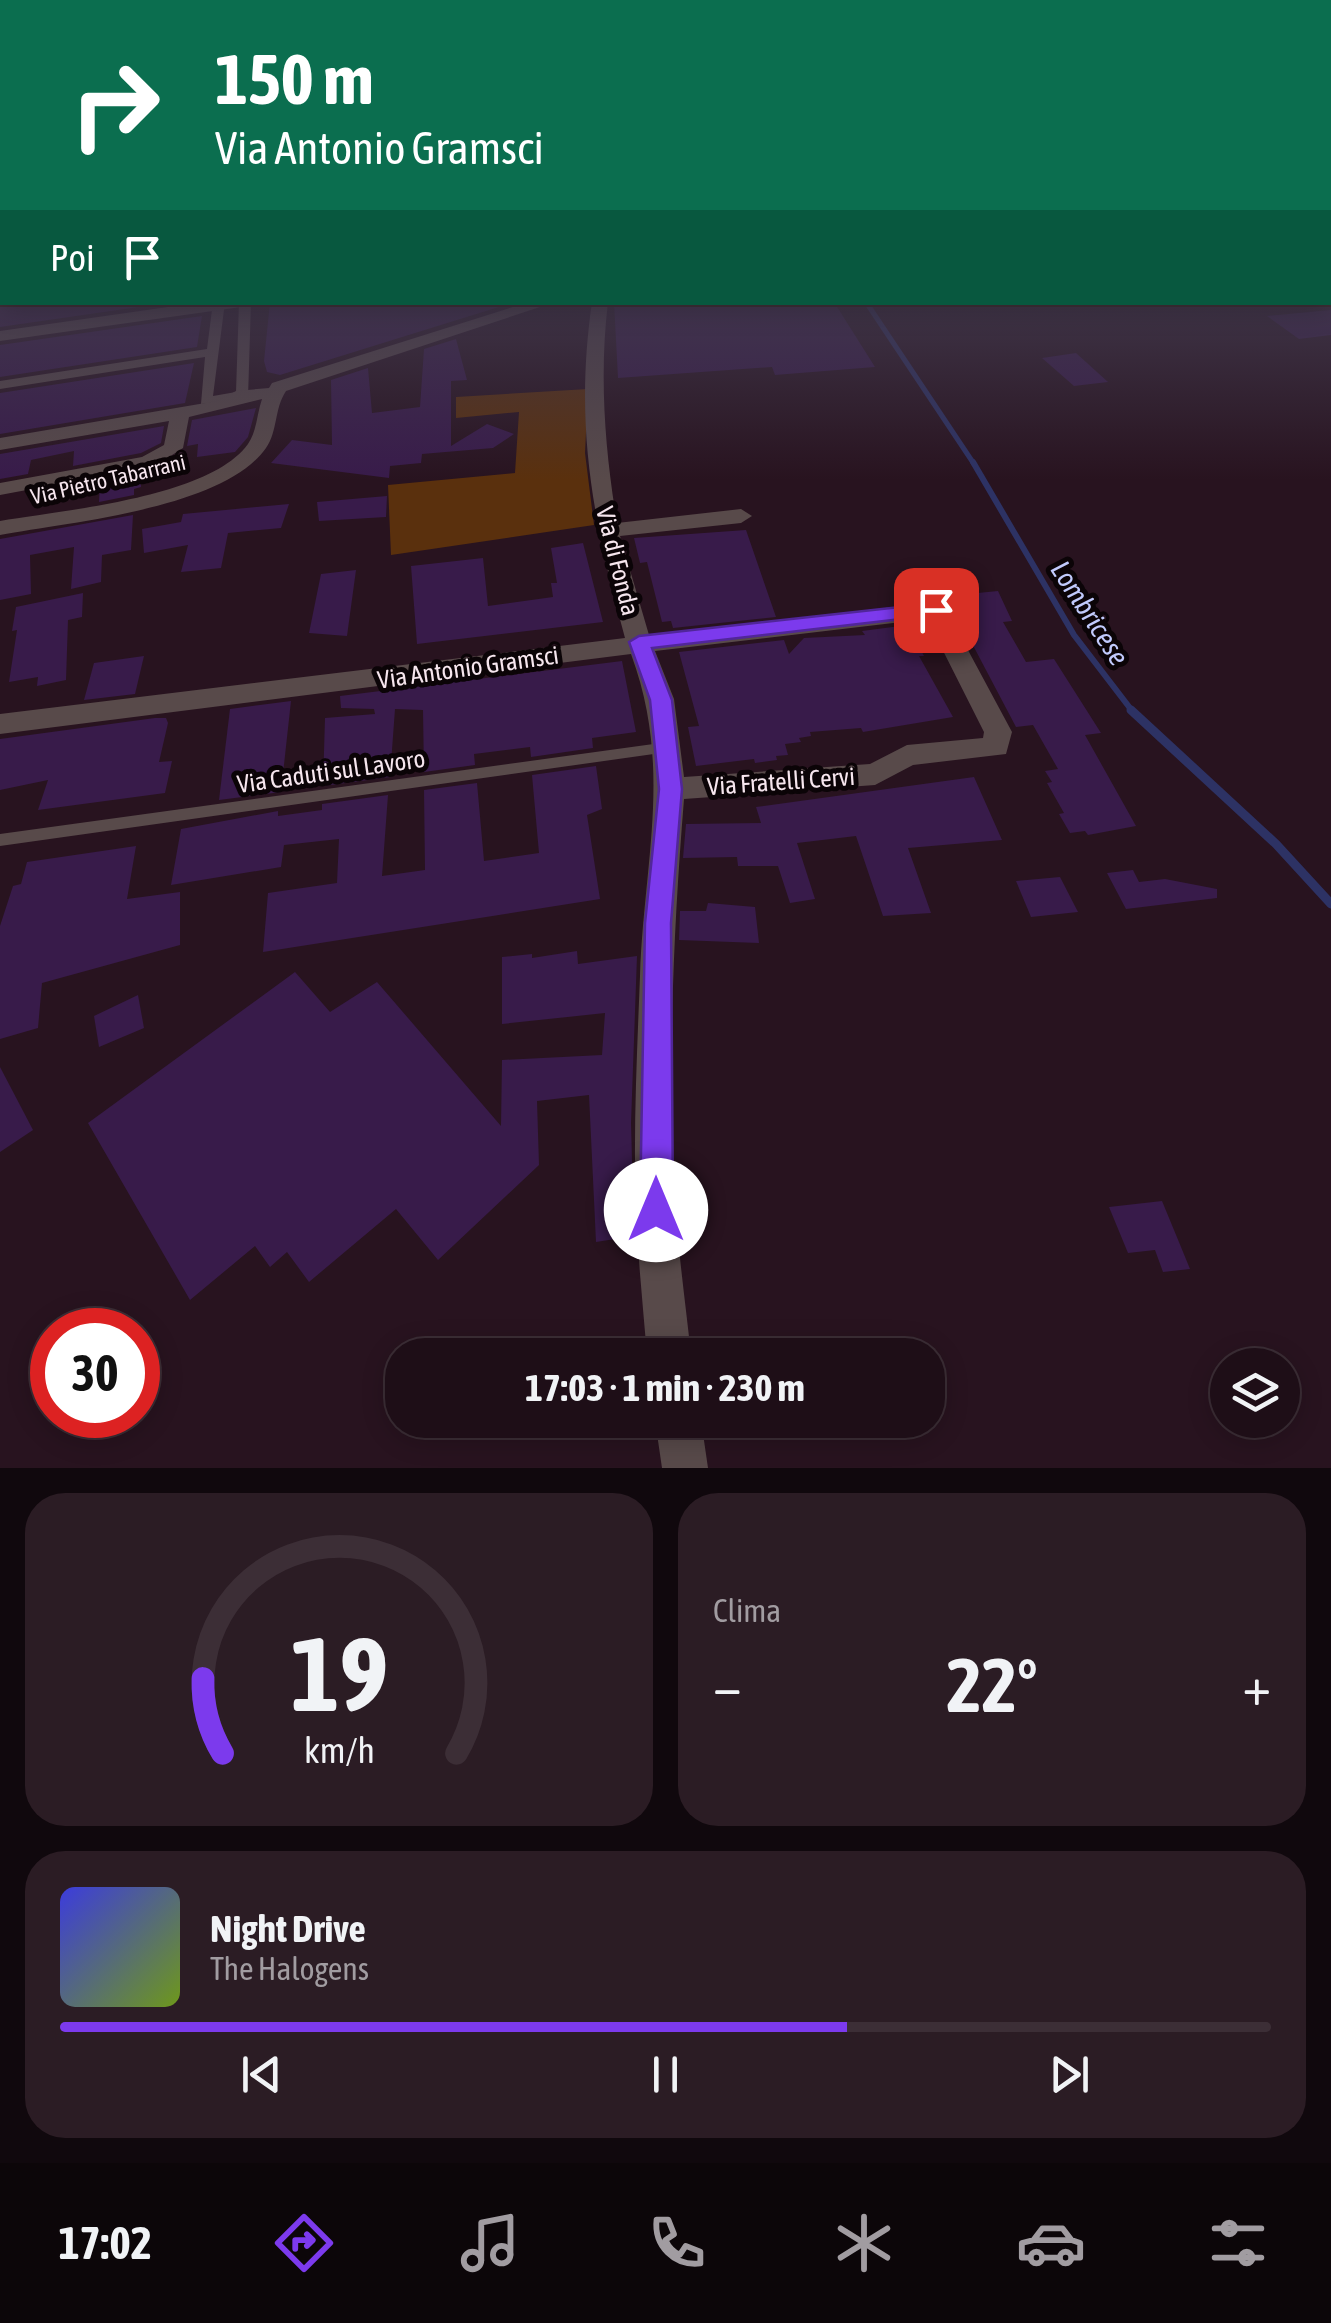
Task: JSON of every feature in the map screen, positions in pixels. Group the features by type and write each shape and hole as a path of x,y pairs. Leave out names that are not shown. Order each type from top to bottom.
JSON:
{"street":[{"path":"212,344 213,366 206,402 281,388 419,344"},
{"path":"243,344 243,395"},
{"name":"Via di Fonda","path":"594,344 596,459 607,531 639,642 661,700 668,747 670,789 658,923 655,1063 656,1210 667,1338"},
{"path":"0,385 211,352"},
{"name":"Via Pietro Tabarrani","path":"0,528 152,499 192,488 227,472 252,453 266,434 281,388"},
{"path":"0,444 222,406 243,395"},
{"path":"0,489 148,462 173,448 180,412"},
{"path":"607,531 740,516"},
{"name":"Via Fratelli Cervi","path":"670,789 876,774 907,755 996,747 998,732 918,578"},
{"name":"Via Antonio Gramsci","path":"0,724 465,669 639,642 936,610"},
{"path":"681,1438 685,1468"}],"lane":[{"name":"Via Caduti sul Lavoro","path":"0,840 668,747"}],"shaded area":[{"path":"588,389 585,453 594,525 391,555 388,485 515,473 519,412 456,418 456,397"}],"building":[{"path":"198,344 197,347 0,377 0,345"},
{"path":"266,344 381,344 280,375 267,372"},
{"path":"457,344 467,380 451,381 451,446 487,424 514,434 493,448 422,454 421,463 390,466 389,478 271,463 292,440 332,445 331,380 368,368 372,413 420,407 424,349"},
{"path":"616,344 860,344 875,367 775,375 772,367 618,378"},
{"path":"1076,353 1108,382 1074,386 1042,358"},
{"path":"194,363 185,403 0,434 0,393"},
{"path":"256,408 248,437 235,452 197,457 198,444 187,446 192,420"},
{"path":"164,426 161,443 141,453 73,466 74,451 31,460 28,474 0,479 0,454"},
{"path":"140,473 141,487 134,489 134,495 99,502 100,480"},
{"path":"387,496 386,517 319,521 317,502"},
{"path":"289,504 281,528 228,533 221,568 181,572 188,545 144,553 142,529 181,522 183,514"},
{"path":"133,515 131,550 102,555 101,582 71,589 74,547 30,555 31,594 0,600 0,539"},
{"path":"746,530 776,617 673,628 671,621 662,622 647,562 640,563 634,538"},
{"path":"583,543 603,622 417,644 411,566 483,558 488,606 553,597 551,583 557,583 551,548"},
{"path":"356,570 347,636 309,633 321,574"},
{"path":"998,591 1012,621 1003,622 1026,662 1054,659 1101,733 1085,735 1136,826 1088,835 1085,831 1070,833 1047,783 1052,782 1045,771 1058,769 1033,725 1016,727 947,596"},
{"path":"83,593 82,617 68,620 66,680 37,686 38,677 9,682 17,630 12,631 16,607"},
{"path":"908,625 924,656 919,656 953,717 863,732 861,728 810,732 811,736 799,738 801,742 785,744 788,755 776,756 777,760 696,766 688,727 699,726 679,652 784,640 789,654 804,638 865,635 862,631"},
{"path":"144,656 135,694 84,700 94,663"},
{"path":"622,661 636,732 592,738 593,748 531,757 530,747 474,754 475,765 424,772 423,710 395,709 390,777 323,786 325,718 375,714 374,709 341,708 340,696"},
{"path":"291,701 281,792 219,800 230,709"},
{"path":"166,718 168,723 159,762 172,761 165,793 38,810 48,780 0,790 0,739"},
{"path":"596,766 602,809 587,815 600,899 263,952 268,893 337,883 339,839 284,845 281,867 171,885 181,829 278,811 278,816 322,810 322,804 388,795 382,876 425,870 424,790 477,783 484,861 539,853 532,775"},
{"path":"974,777 1002,840 908,848 931,913 883,916 856,836 797,843 815,899 790,903 778,866 738,866 737,857 683,858 686,824 761,823 756,807"},
{"path":"136,846 127,899 180,892 180,945 42,983 38,1028 0,1039 0,926 13,886 21,884 27,862"},
{"path":"1133,870 1139,882 1165,879 1217,889 1217,898 1126,909 1107,873"},
{"path":"1060,877 1078,912 1031,917 1016,881"},
{"path":"708,903 755,907 759,943 679,940 680,911 706,911"},
{"path":"577,951 578,964 637,956 631,1123 634,1236 596,1242 589,1095 537,1101 539,1165 438,1260 396,1209 309,1282 287,1252 270,1267 255,1246 190,1300 88,1123 295,972 330,1012 377,982 501,1126 502,1060 602,1055 605,1013 502,1024 502,957 532,954 532,958"},
{"path":"138,995 144,1028 99,1047 94,1016"},
{"path":"0,1067 33,1130 0,1152"},
{"path":"1162,1201 1190,1269 1163,1272 1155,1250 1128,1253 1109,1207"}],"waterway":[{"name":"Lombricese","path":"894,344 974,464"},
{"name":"Lombricese","path":"973,462 1074,635 1133,711"},
{"name":"Lombricese","path":"1133,711 1276,844 1331,904"}],"route":[{"path":"656,1210 658,923 670,789 661,700 639,642 936,610"}]}
